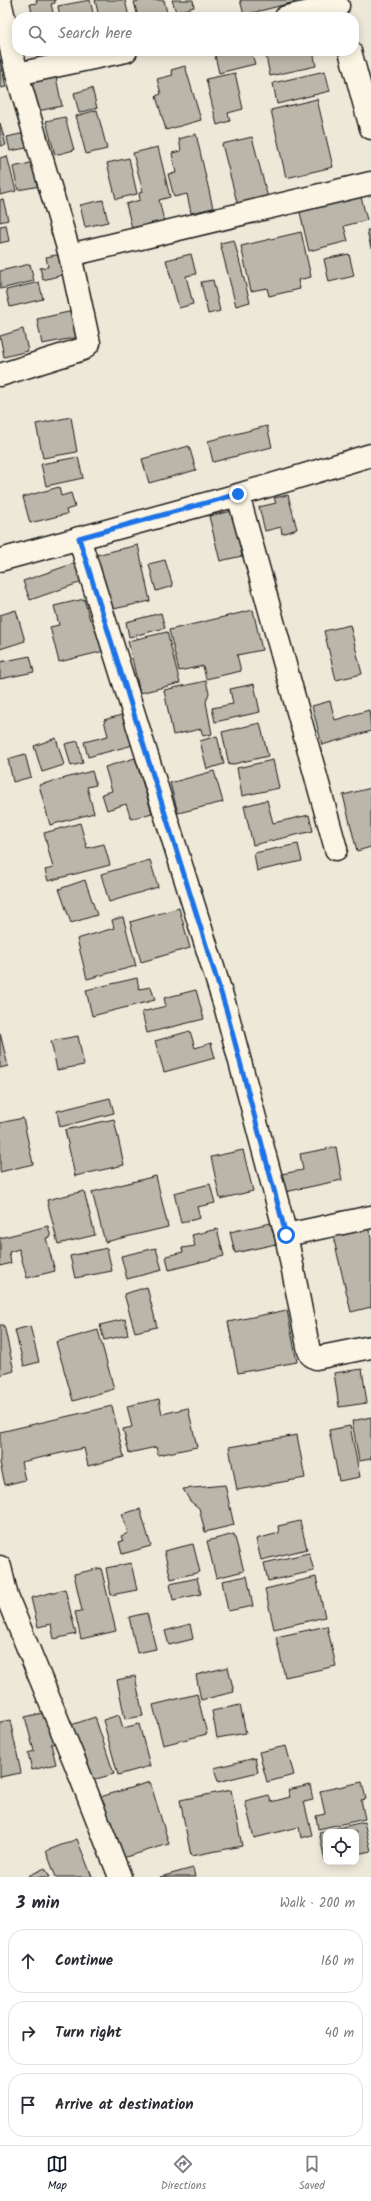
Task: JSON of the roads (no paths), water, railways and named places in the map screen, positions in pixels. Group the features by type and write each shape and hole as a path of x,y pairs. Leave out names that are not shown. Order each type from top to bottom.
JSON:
{"street":[{"path":"0,1 12,53"},
{"path":"315,12 338,8"},
{"path":"0,375 83,349 89,343 70,255 13,56"},
{"path":"17,74 102,56"},
{"path":"351,56 371,128"},
{"path":"70,255 371,184"},
{"path":"0,560 238,494 371,455"},
{"path":"238,494 336,849"},
{"path":"79,538 226,1009 286,1235 311,1355 316,1358 371,1348"},
{"path":"286,1235 371,1217"},
{"path":"0,1567 7,1597 120,1877"}]}
